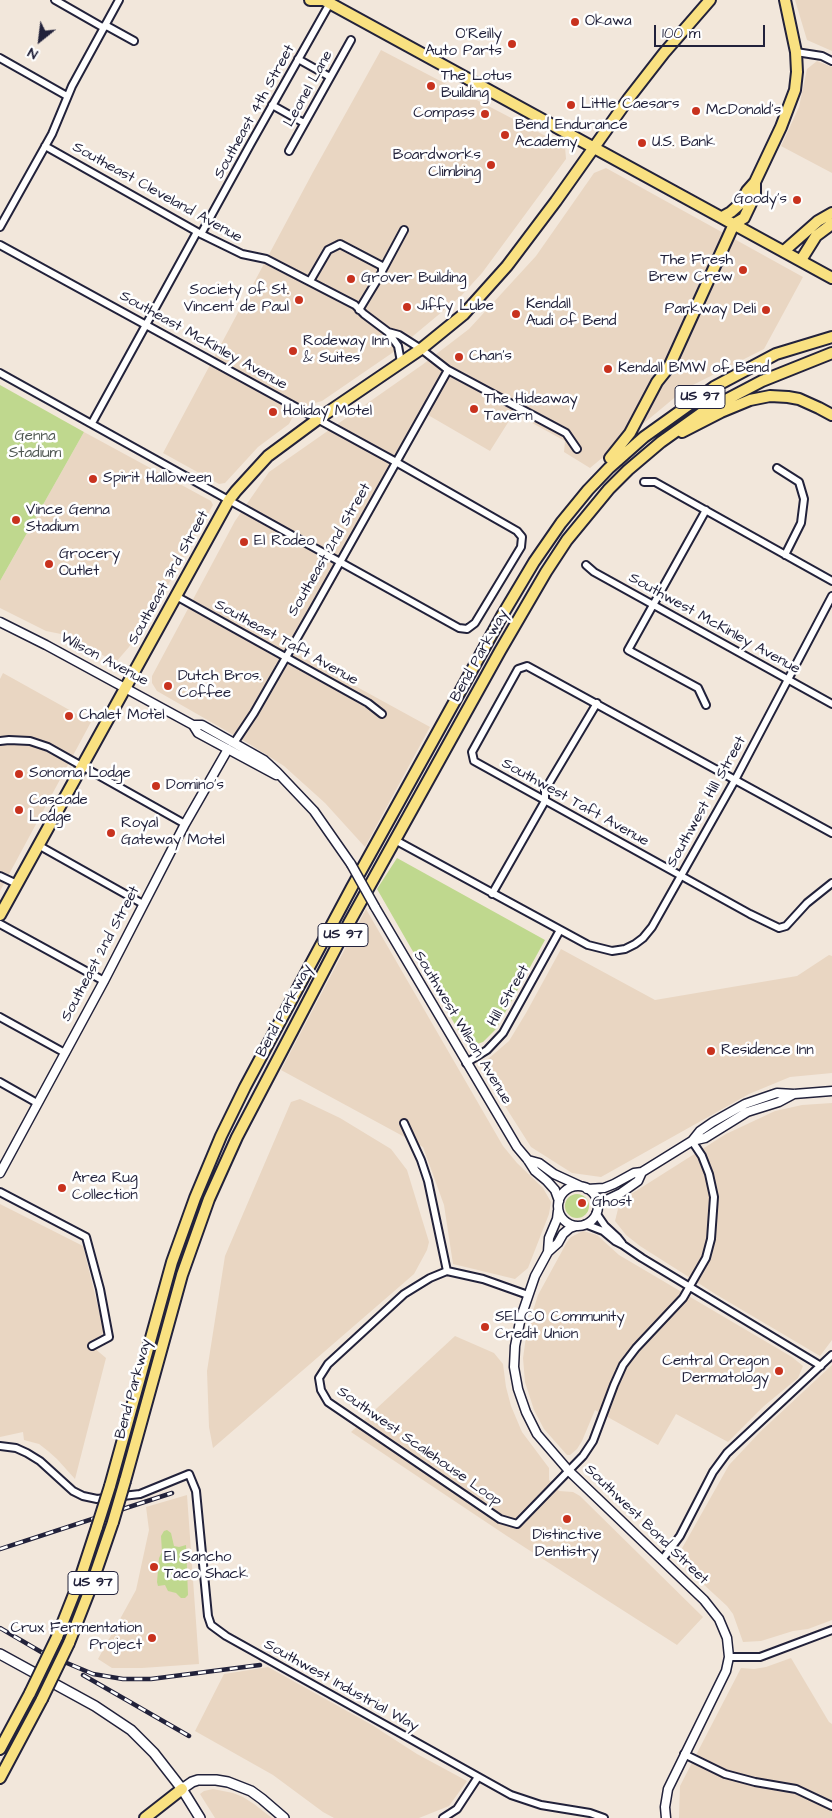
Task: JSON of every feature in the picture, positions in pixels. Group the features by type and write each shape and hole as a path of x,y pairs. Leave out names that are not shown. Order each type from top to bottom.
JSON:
{"main road":[{"path":"310,0 326,1 832,278"},
{"name":"Southeast 3rd Street","path":"0,915 230,500 247,477 268,456 318,419 421,349 464,314 487,290 556,201 629,98 664,53 710,0"},
{"path":"722,217 740,204 747,191 755,182 790,106 796,77 796,52 785,0"},
{"path":"588,490 608,460 621,447 657,382 669,367 734,224 744,218 755,195 755,182"},
{"path":"784,251 818,221 832,213"},
{"path":"801,260 816,236 832,224"},
{"name":"Bend Parkway","path":"0,1749 30,1693 80,1579 110,1486 172,1262 194,1198 226,1124 347,896 506,609 547,542 588,490 644,436 714,387 776,354 832,337"},
{"name":"Bend Parkway","path":"0,1777 42,1699 69,1643 89,1592 114,1522 182,1275 214,1187 261,1088 517,620 567,540 609,489 661,442 703,412 762,381 832,353"},
{"path":"661,442 721,412 750,400 770,396 788,396 798,399 832,416"},
{"path":"0,1654 95,1706 131,1730 154,1753 200,1818"},
{"path":"145,1818 192,1782 198,1780 228,1782 251,1791 262,1798 284,1818"}],"street":[{"path":"54,0 134,41"},
{"path":"0,227 45,146 61,114 67,96 119,0"},
{"name":"Southeast 4th Street","path":"92,423 146,324 298,59 326,1"},
{"name":"Leonel Lane","path":"289,151 351,40"},
{"path":"796,52 822,56 832,61"},
{"path":"0,58 67,96"},
{"path":"298,59 330,77"},
{"path":"272,105 304,123"},
{"name":"Southeast Cleveland Avenue","path":"45,146 199,233 242,254 266,259 355,304 388,332 398,346 402,362"},
{"path":"360,310 404,230"},
{"path":"310,281 328,250 340,244 382,266 382,272"},
{"name":"Southeast McKinley Avenue","path":"0,245 396,462 517,531 522,537 521,547 475,623 467,628 459,628 340,561"},
{"name":"Southeast Cleveland Avenue","path":"388,332 399,335 448,370 566,433 578,449"},
{"name":"Southeast 2nd Street","path":"234,743 254,713 448,370"},
{"path":"0,373 340,561"},
{"path":"777,468 799,482 804,498 801,523 785,555"},
{"path":"644,482 655,482 832,581"},
{"path":"706,510 628,650 698,688 706,705"},
{"name":"Southwest McKinley Avenue","path":"586,565 594,572 832,704"},
{"name":"Southeast Taft Avenue","path":"176,596 368,703 382,714"},
{"name":"Southwest Hill Street","path":"395,840 588,945 602,950 616,951 630,947 649,931 735,780 832,596"},
{"name":"Wilson Avenue","path":"0,622 193,725 198,732 284,780"},
{"name":"Southwest Taft Avenue","path":"597,703 527,666 518,668 472,752 474,761 750,914 779,928 786,926 806,903 832,883"},
{"path":"492,894 545,801 545,790 597,703 832,833"},
{"name":"Wilson Avenue","path":"193,725 202,725 264,760 277,772 325,825 351,864 375,907"},
{"path":"0,741 30,741 48,747 186,824"},
{"path":"228,749 236,749 277,772"},
{"name":"Southeast 2nd Street","path":"0,1173 228,749"},
{"path":"38,845 143,904"},
{"path":"0,876 17,884"},
{"name":"Southwest Wilson Avenue","path":"375,907 517,1147 534,1171 555,1190 558,1205"},
{"path":"0,924 104,981"},
{"name":"Hill Street","path":"466,1063 487,1050 503,1034 560,930"},
{"path":"0,1017 65,1053"},
{"path":"0,1082 37,1103"},
{"path":"642,1172 638,1181 597,1209 594,1218 585,1224 576,1226 564,1220 558,1205 564,1191 575,1186 604,1188 634,1173 642,1172 692,1141 700,1131 713,1122 745,1104 777,1093 794,1094 832,1091"},
{"path":"404,1123 421,1160 428,1181 446,1272 483,1279 528,1296"},
{"path":"569,1471 583,1456 593,1441 623,1365 636,1348 683,1298 706,1258 711,1239 714,1197 709,1174 702,1156 692,1141"},
{"name":"Southwest Wilson Avenue","path":"528,1160 539,1163 554,1174 584,1188"},
{"path":"584,1188 592,1193 605,1226 623,1244"},
{"path":"0,1192 86,1237 100,1289 109,1337 92,1346"},
{"name":"Southwest Bond Street","path":"558,1205 557,1219 549,1238 548,1252 528,1296 515,1346 514,1367 518,1389 526,1412 537,1434 569,1471 704,1600 719,1619 727,1638 729,1657 726,1671 720,1687 684,1754 668,1789 665,1807 666,1818"},
{"path":"585,1224 603,1231 615,1241 623,1244 821,1366"},
{"name":"Southwest Bond Street","path":"548,1252 558,1243 563,1234 576,1226"},
{"name":"Southwest Scalehouse Loop","path":"446,1272 430,1278 404,1294 328,1364 319,1378 321,1390 328,1402 500,1519 517,1524 569,1471"},
{"path":"662,1560 680,1536 714,1472 727,1453 832,1355"},
{"name":"Southwest Industrial Way","path":"0,1446 16,1448 27,1452 74,1491 83,1496 97,1499 140,1494 189,1474 196,1490 208,1616 211,1626 511,1795 541,1805 590,1813 604,1818"},
{"path":"729,1657 752,1658 762,1656 832,1630"},
{"path":"684,1754 725,1774 754,1782 796,1789 832,1806"},
{"path":"443,1818 457,1809 478,1777"}],"shaded area":[{"path":"795,0 832,0 832,51 807,40"},
{"path":"381,50 561,144 565,147 566,159 482,273 461,296 395,351 322,401 315,403 292,418 289,424 258,447 225,483 219,484 163,453 313,172"},
{"path":"817,61 832,67 832,173 781,146 799,107 807,69"},
{"path":"606,168 803,277 764,349 685,389 590,468 564,452 565,441 514,413 490,451 428,415 295,653 430,727 365,847 325,803 284,766 157,691 152,683 152,676 235,521 269,472 422,365 469,329 536,256 594,173"},
{"path":"84,432 211,501 213,505 145,626 141,626 129,647 116,662 61,634 46,631 0,608 0,581"},
{"path":"3,673 91,722 0,891 0,679"},
{"path":"366,909 503,1146 517,1163 543,1188 551,1202 549,1214 528,1268 515,1279 453,1264 444,1205 423,1147 281,1070"},
{"path":"561,949 655,1000 797,976 829,955 832,956 832,1073 790,1077 749,1094 601,1177 572,1173 531,1147 482,1070 482,1064 509,1041"},
{"path":"300,1099 340,1118 391,1149 407,1170 429,1242 427,1250 414,1274 213,1448 209,1427 207,1371 225,1256 291,1102"},
{"path":"832,1103 832,1340 820,1356 717,1295 640,1246 626,1235 615,1221 618,1209 628,1196 726,1134 775,1111 802,1105"},
{"path":"0,1204 83,1246 104,1331 93,1347 106,1358 75,1479 57,1459 39,1444 24,1440 23,1432 0,1437"},
{"path":"583,1231 597,1235 619,1255 792,1357 803,1366 798,1378 764,1406 728,1442 676,1414 658,1445 595,1410 582,1441 577,1449 570,1455 567,1455 544,1429 534,1410 525,1382 523,1358 527,1330 538,1295 567,1242 571,1237"},
{"path":"455,1336 494,1353 503,1364 511,1406 522,1432 549,1468 549,1480 559,1491 573,1492 580,1496 703,1617 677,1645 507,1536 351,1432"},
{"path":"832,1365 832,1620 808,1629 793,1631 761,1641 743,1642 733,1614 727,1606 676,1559 729,1465 760,1432"},
{"path":"187,1495 199,1664 112,1668 98,1659 136,1590 149,1530 146,1507"},
{"path":"791,1658 832,1724 832,1818 679,1818 680,1786 741,1668 754,1669 766,1667"},
{"path":"268,1667 467,1781 449,1806 419,1818 334,1818 323,1812 273,1775 195,1731 224,1674"},
{"path":"213,1789 243,1797 272,1818 215,1818 200,1794"}],"green space":[{"name":"Genna Stadium","path":"0,385 84,432 0,581"},
{"path":"397,858 545,940 496,1029 483,1042 471,1046 465,1042 377,889"},
{"path":"577,1194 585,1198 589,1206 585,1214 577,1218 569,1214 565,1206 569,1198"},
{"path":"167,1530 171,1533 174,1546 186,1545 188,1595 185,1598 181,1598 176,1593 168,1591 165,1585 158,1586 159,1558 162,1552 161,1536"}],"railway":[{"path":"0,1549 172,1493"},
{"path":"0,1628 48,1656"},
{"path":"43,1653 93,1674 123,1679 151,1679 260,1665"},
{"path":"83,1675 189,1736"}],"place":[{"name":"Okawa","path":"575,22"},
{"name":"O'Reilly Auto Parts","path":"512,44"},
{"name":"The Lotus Building","path":"431,86"},
{"name":"Little Caesars","path":"571,105"},
{"name":"McDonald's","path":"696,111"},
{"name":"Compass","path":"485,114"},
{"name":"Bend Endurance Academy","path":"505,135"},
{"name":"U.S. Bank","path":"642,143"},
{"name":"Boardworks Climbing","path":"491,165"},
{"name":"Goody's","path":"797,200"},
{"name":"The Fresh Brew Crew","path":"743,270"},
{"name":"Grover Building","path":"351,279"},
{"name":"Society of St. Vincent de Paul","path":"299,300"},
{"name":"Jiffy Lube","path":"407,307"},
{"name":"Parkway Deli","path":"766,310"},
{"name":"Kendall Audi of Bend","path":"516,314"},
{"name":"Rodeway Inn & Suites","path":"293,351"},
{"name":"Chan's","path":"459,357"},
{"name":"Kendall BMW of Bend","path":"608,369"},
{"name":"The Hideaway Tavern","path":"474,409"},
{"name":"Holiday Motel","path":"273,412"},
{"name":"Spirit Halloween","path":"93,479"},
{"name":"Vince Genna Stadium","path":"16,520"},
{"name":"El Rodeo","path":"244,542"},
{"name":"Grocery Outlet","path":"49,564"},
{"name":"Dutch Bros. Coffee","path":"168,686"},
{"name":"Chalet Motel","path":"69,716"},
{"name":"Sonoma Lodge","path":"19,774"},
{"name":"Domino's","path":"156,786"},
{"name":"Cascade Lodge","path":"19,810"},
{"name":"Royal Gateway Motel","path":"111,833"},
{"name":"Residence Inn","path":"711,1051"},
{"name":"Area Rug Collection","path":"62,1188"},
{"name":"Ghost","path":"582,1203"},
{"name":"SELCO Community Credit Union","path":"485,1327"},
{"name":"Central Oregon Dermatology","path":"779,1371"},
{"name":"Distinctive Dentistry","path":"567,1519"},
{"name":"El Sancho Taco Shack","path":"154,1567"},
{"name":"Crux Fermentation Project","path":"152,1638"}]}
